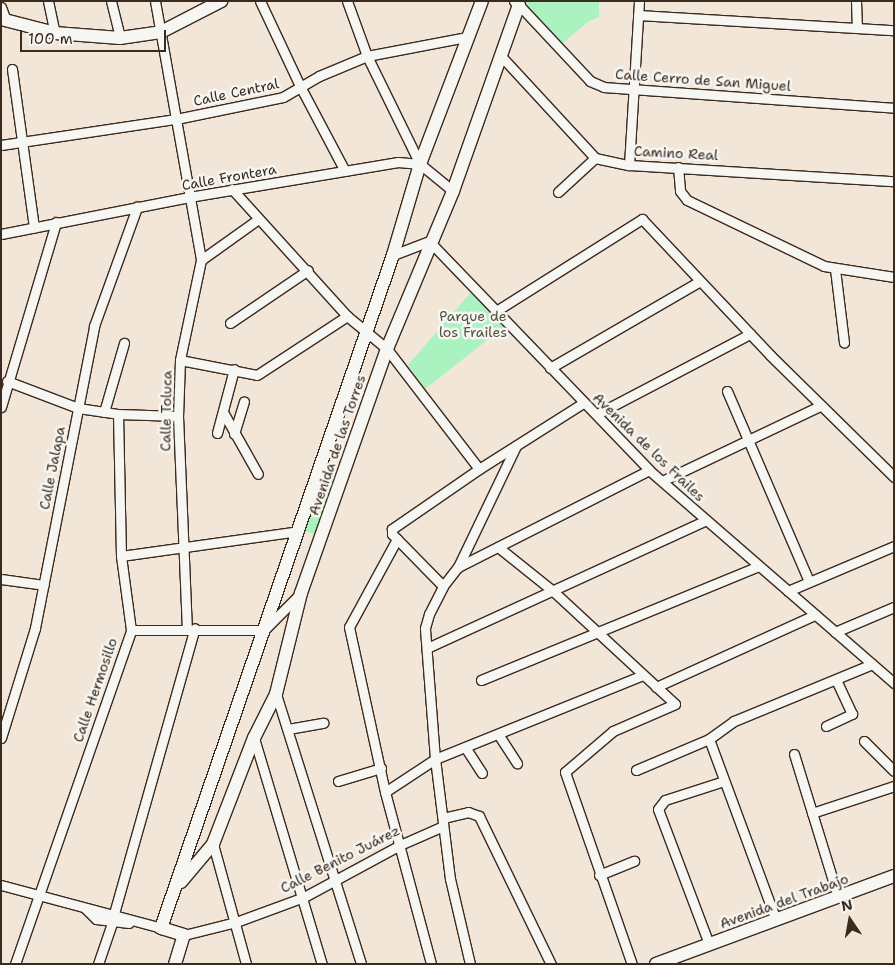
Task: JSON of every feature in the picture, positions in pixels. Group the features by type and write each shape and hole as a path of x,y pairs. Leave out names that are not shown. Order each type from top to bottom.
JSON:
{"street":[{"path":"48,1 55,33"},
{"path":"111,1 120,38"},
{"name":"Calle Toluca","path":"98,964 112,920 191,628 182,547 178,416 180,360 201,260 154,1"},
{"path":"1,7 4,20 55,33 120,38 161,32 221,1"},
{"path":"260,1 301,88 345,171"},
{"path":"347,1 367,56 420,164 452,191"},
{"name":"Avenida de las Torres","path":"161,928 393,256 420,164 482,1"},
{"path":"629,165 632,90 639,1"},
{"path":"856,1 857,28"},
{"name":"Avenida de las Torres","path":"176,888 214,844 254,738 276,694 302,592 387,349 452,191 501,56 517,3"},
{"name":"Calle Cerro de San Miguel","path":"517,3 590,81 604,88 894,108"},
{"path":"638,15 894,30"},
{"name":"Calle Central","path":"1,145 176,119 283,97 301,88 318,76 367,56 467,37"},
{"path":"501,56 595,158 558,192"},
{"path":"12,69 34,227"},
{"name":"Camino Real","path":"595,158 629,165 678,166 894,181"},
{"name":"Calle Frontera","path":"1,234 232,189 398,162 420,164"},
{"path":"678,166 680,191 687,200 834,269 894,277"},
{"path":"232,189 257,220 308,270 347,316 365,334 387,349 479,469"},
{"name":"Calle Jalapa","path":"1,738 36,628 94,326 137,207"},
{"path":"496,311 642,219 820,406 894,477"},
{"path":"201,260 257,220"},
{"path":"1,407 7,381 56,222"},
{"path":"393,256 430,241"},
{"name":"Avenida de los Frailes","path":"430,241 649,470 894,683"},
{"path":"834,269 844,342"},
{"path":"230,323 308,270"},
{"path":"550,368 700,281"},
{"path":"180,360 234,368 252,375 263,373 347,316"},
{"path":"597,414 750,334"},
{"path":"104,412 124,343"},
{"path":"217,433 234,368"},
{"path":"7,381 78,408 118,414 178,416"},
{"path":"727,391 809,581"},
{"path":"234,434 244,401"},
{"path":"443,586 392,534 392,529 479,469 584,403"},
{"path":"662,481 749,442 820,406"},
{"path":"223,412 258,474"},
{"name":"Calle Hermosillo","path":"15,964 131,630 121,556 118,414"},
{"path":"470,964 450,879 435,759 426,621 443,586 458,567 516,446"},
{"path":"458,567 649,470"},
{"path":"427,648 706,520"},
{"path":"121,556 298,531"},
{"path":"397,539 349,627 385,792 431,964"},
{"path":"788,591 894,546"},
{"path":"498,547 553,591 675,704 613,731 565,772 599,875 632,964"},
{"path":"481,680 599,634 759,566"},
{"path":"1,579 44,585"},
{"path":"131,630 191,628 264,630 302,592"},
{"path":"835,632 894,607"},
{"path":"656,688 815,615"},
{"path":"636,770 709,739 734,721 872,664"},
{"path":"385,792 435,759 643,675"},
{"path":"826,726 852,714 836,679"},
{"path":"276,694 361,964"},
{"path":"288,729 323,723"},
{"path":"498,734 517,763"},
{"path":"254,738 304,897 322,964"},
{"path":"709,739 776,920"},
{"path":"864,741 894,770"},
{"path":"465,747 482,773"},
{"path":"794,754 838,897"},
{"path":"338,781 381,768"},
{"path":"709,944 658,809 665,800 724,781"},
{"path":"812,813 894,786"},
{"name":"Calle Benito Juárez","path":"184,935 236,922 304,897 443,822 474,812 551,964"},
{"path":"214,844 246,964"},
{"path":"599,875 634,861"},
{"name":"Avenida del Trabajo","path":"656,964 682,959 709,944 894,876"},
{"path":"1,885 39,894 86,909 112,920 134,922 184,935 175,964"}],"green space":[{"path":"516,1 599,1 599,17 589,21 558,47"},
{"name":"Parque de los Frailes","path":"472,291 505,326 425,389 408,365"},
{"path":"321,465 347,473 327,538 301,530"}]}
